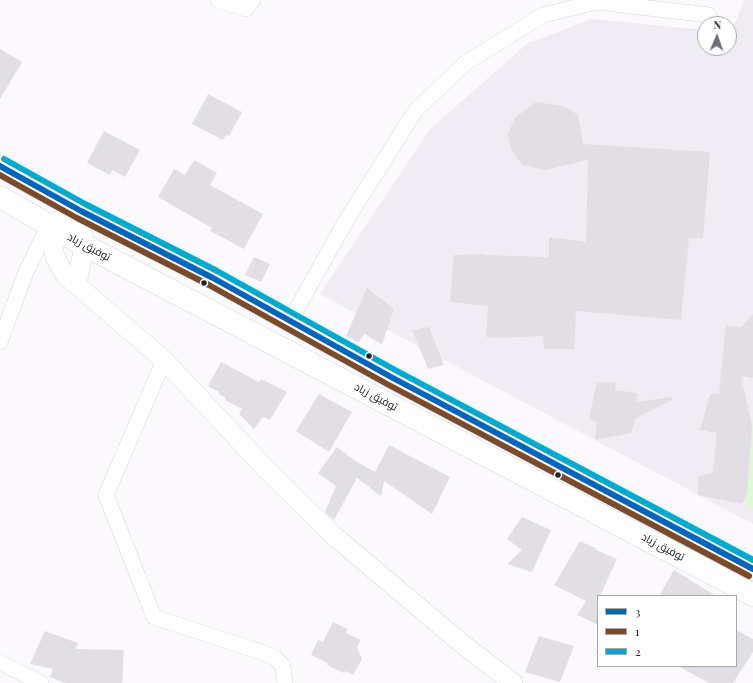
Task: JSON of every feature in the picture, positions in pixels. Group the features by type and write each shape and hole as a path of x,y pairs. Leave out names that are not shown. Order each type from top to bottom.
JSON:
{"main road":[{"name":"توفيق زياد","path":"0,166 81,211 213,278 398,381 753,569"},
{"name":"توفيق زياد","path":"0,197 84,244 753,595"}],"street":[{"path":"218,0 246,9 253,0"},
{"path":"290,321 347,219 416,110 467,62 543,15 597,2 709,15"},
{"path":"0,342 26,272 49,225 81,211 84,244 77,284"},
{"path":"49,225 55,257 64,275 77,284 164,360 266,469 333,535 513,683"},
{"path":"164,360 106,495 154,617 275,658 283,666 285,683"},
{"path":"0,662 41,683"}],"shaded area":[{"path":"744,0 753,0 753,524 320,294 430,129 528,43 592,19 697,29 697,56 737,56 737,18"}],"green space":[{"path":"753,413 753,508 746,508"}],"building":[{"path":"0,49 22,62 0,99"},
{"path":"208,94 242,112 229,136 226,135 223,140 192,124"},
{"path":"536,102 564,106 578,115 583,144 710,152 703,238 689,238 681,320 576,311 574,349 544,349 543,336 500,338 486,337 488,306 450,302 454,255 485,254 484,255 549,257 549,237 586,242 588,160 546,170 523,165 512,152 508,133 516,117"},
{"path":"104,131 140,150 125,177 112,170 110,175 87,163"},
{"path":"194,160 217,173 210,185 263,214 244,249 210,231 212,228 158,197 174,169 185,175"},
{"path":"254,257 270,264 261,282 245,275"},
{"path":"367,288 394,309 382,345 365,334 358,342 346,336"},
{"path":"753,314 753,378 741,376 752,426 747,493 742,504 698,495 698,477 713,472 717,433 700,430 710,394 719,394 726,325 741,327"},
{"path":"429,327 444,365 428,369 412,330"},
{"path":"221,362 259,382 261,379 287,392 270,420 263,417 254,429 239,414 242,409 225,400 226,398 219,394 219,392 208,386"},
{"path":"597,382 616,382 615,390 638,393 637,402 671,397 672,400 636,418 631,433 595,440 597,422 589,419"},
{"path":"319,394 352,412 329,452 296,431"},
{"path":"389,445 450,477 432,514 384,481 381,496 357,478 334,520 325,512 336,486 318,473 337,447 354,460 375,472"},
{"path":"522,517 551,530 532,572 507,564 522,550 507,539"},
{"path":"580,541 617,559 600,595 597,595 597,625 577,615 586,601 554,585"},
{"path":"674,570 714,595 660,595"},
{"path":"333,622 348,629 346,633 361,640 357,647 362,659 353,675 345,671 344,673 327,665 328,663 311,655 318,640 323,642"},
{"path":"45,631 78,643 76,649 124,650 122,683 65,683 50,677 53,669 30,664"},
{"path":"737,631 753,639 753,652 733,683 709,683 680,667 737,667"},
{"path":"539,636 574,646 560,682 525,672"}],"transit line":[{"name":"2","path":"4,159 85,204 217,271 395,370 753,560"},
{"name":"3","path":"0,166 81,211 213,278 391,377 753,569"},
{"name":"1","path":"0,175 77,218 209,285 387,384 749,576"}]}
